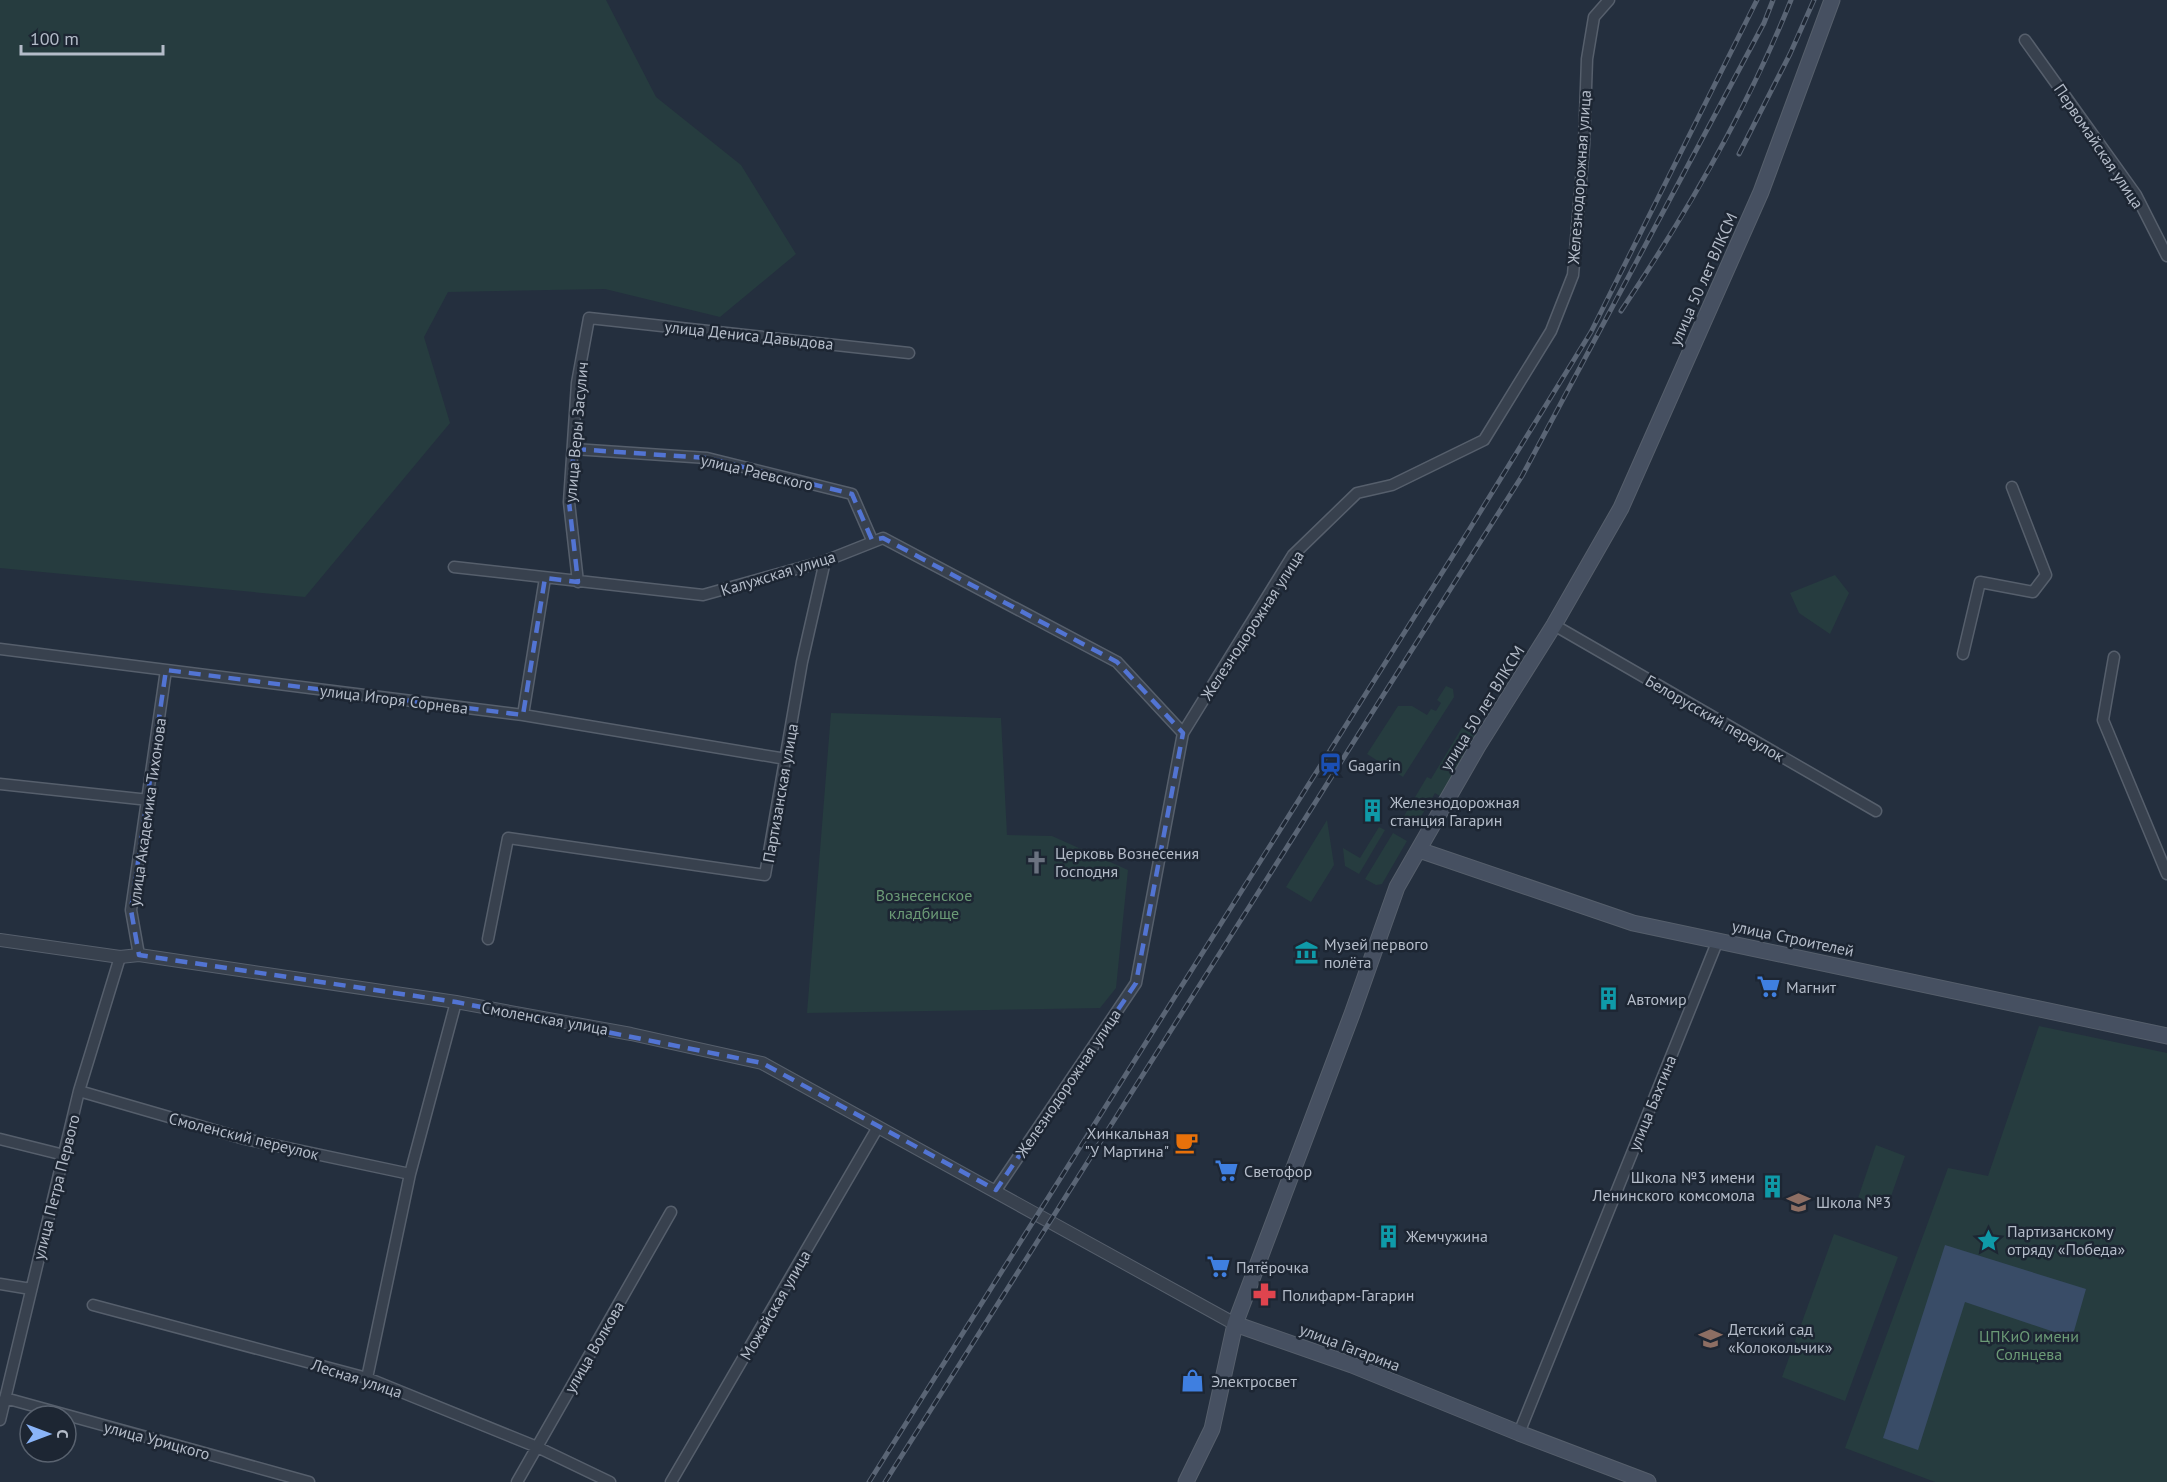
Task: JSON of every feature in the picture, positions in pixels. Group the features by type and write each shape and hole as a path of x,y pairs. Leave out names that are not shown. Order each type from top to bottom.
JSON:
{"main road":[{"name":"улица 50 лет ВЛКСМ","path":"1186,1482 1212,1429 1235,1324 1352,1014 1397,887 1478,746 1554,625 1626,497 1761,192 1832,0"},
{"name":"улица Строителей","path":"1419,850 1633,923 2167,1036"},
{"name":"улица Гагарина","path":"1235,1324 1352,1365 1519,1433 1648,1482"}],"street":[{"name":"Железнодорожная улица","path":"996,1190 1136,983 1183,733 1293,555 1357,493 1392,485 1484,440 1551,331 1573,275 1584,145 1587,59 1594,17 1609,0"},
{"name":"Первомайская улица","path":"2025,40 2136,195 2167,256"},
{"name":"улица Дениса Давыдова","path":"589,318 909,353"},
{"name":"улица Веры Засулич","path":"578,582 569,502 577,383 589,318"},
{"name":"улица Раевского","path":"574,449 707,458 852,494 872,540"},
{"path":"1963,654 1980,582 2033,592 2046,575 2012,487"},
{"path":"872,540 883,538 1117,662 1183,733"},
{"name":"Калужская улица","path":"454,567 703,595 825,561 872,540"},
{"name":"Партизанская улица","path":"488,939 508,838 765,875 802,662 825,561"},
{"path":"522,715 545,578"},
{"name":"Белорусский переулок","path":"1554,625 1876,811"},
{"name":"улица Игоря Сорнева","path":"0,649 522,715 786,759"},
{"path":"2114,657 2103,720 2167,874"},
{"name":"улица Академика Тихонова","path":"139,955 131,910 149,800 166,670"},
{"path":"0,784 149,800"},
{"name":"Смоленская улица","path":"0,940 120,957 139,955 456,1002 632,1034 762,1063 1051,1221"},
{"name":"улица Бахтина","path":"1519,1433 1718,940"},
{"name":"улица Петра Первого","path":"0,1420 79,1091 120,957"},
{"path":"368,1378 410,1174 456,1002"},
{"name":"Смоленский переулок","path":"79,1091 245,1139 410,1174"},
{"name":"Можайская улица","path":"671,1482 879,1127"},
{"path":"0,1139 63,1155"},
{"name":"улица Волкова","path":"517,1482 671,1212"},
{"name":"улица Гагарина","path":"1051,1221 1235,1324"},
{"path":"0,1284 31,1289"},
{"name":"Лесная улица","path":"93,1305 368,1378 537,1446 610,1482"},
{"name":"улица Урицкого","path":"5,1398 309,1482"}],"highlighted area":[{"path":"574,449 707,458 852,494 872,540 883,538 1117,662 1183,733 1136,983 996,1190 762,1063 456,1002 139,955 131,910 166,670 523,715 545,578 578,582 569,502"}],"green space":[{"path":"0,0 606,0 656,97 741,165 796,254 720,317 605,289 448,292 424,337 450,423 305,597 0,568"},
{"path":"1835,575 1849,593 1830,634 1799,613 1790,593"},
{"path":"1446,686 1453,689 1454,697 1403,777 1367,754 1398,706 1412,706 1427,715 1431,709 1436,711 1441,703 1437,700"},
{"name":"Вознесенское кладбище","path":"831,713 1001,718 1007,835 1052,836 1128,870 1116,988 1100,1008 807,1013"},
{"path":"1466,721 1480,729 1440,796 1435,793 1414,828 1401,821 1427,777 1431,779"},
{"path":"1327,820 1334,865 1311,902 1286,887"},
{"path":"1379,827 1385,830 1359,874 1345,866 1343,848 1360,858"},
{"path":"1393,833 1407,841 1382,884 1376,885 1365,879"},
{"name":"ЦПКиО имени Солнцева","path":"2039,1026 2167,1053 2167,1482 1935,1482 1845,1448 1948,1168 1988,1176"},
{"path":"1876,1145 1905,1156 1887,1208 1858,1198"},
{"path":"1834,1234 1898,1257 1845,1401 1782,1377"}],"water":[{"path":"1945,1245 2086,1289 2072,1338 1965,1302 1918,1450 1883,1438"}],"railway":[{"path":"869,1482 1469,530 1591,332 1757,0"},
{"path":"885,1482 1522,476 1764,23 1773,0"},
{"path":"1621,311 1669,237 1714,160 1755,81 1791,0"},
{"path":"1739,154 1790,54 1814,0"}],"place":[{"name":"Gagarin","path":"1330,765"},
{"name":"Железнодорожная станция Гагарин","path":"1372,811"},
{"name":"Церковь Вознесения Господня","path":"1037,862"},
{"name":"Музей первого полёта","path":"1306,953"},
{"name":"Магнит","path":"1768,987"},
{"name":"Автомир","path":"1609,999"},
{"name":"Хинкальная \"У Мартина\"","path":"1187,1142"},
{"name":"Светофор","path":"1226,1171"},
{"name":"Школа №3 имени Ленинского комсомола","path":"1773,1186"},
{"name":"Школа №3","path":"1798,1202"},
{"name":"Жемчужина","path":"1388,1236"},
{"name":"Партизанскому отряду «Победа»","path":"1989,1240"},
{"name":"Пятёрочка","path":"1218,1267"},
{"name":"Полифарм-Гагарин","path":"1264,1295"},
{"name":"Детский сад «Колокольчик»","path":"1710,1338"},
{"name":"Электросвет","path":"1193,1381"}]}
